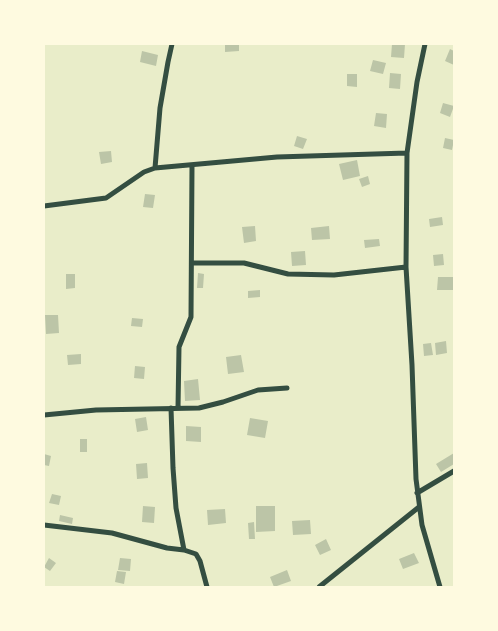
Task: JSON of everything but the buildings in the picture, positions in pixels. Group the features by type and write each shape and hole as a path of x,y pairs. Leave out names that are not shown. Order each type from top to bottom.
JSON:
{"street":[{"path":"155,168 160,108 172,44"},
{"path":"425,44 417,82 407,153 406,267 417,493 422,525 440,587"},
{"path":"44,206 106,198 144,172 155,168 277,157 407,153"},
{"path":"184,550 176,508 173,468 174,408 179,347 191,317 192,166"},
{"path":"192,263 244,263 288,274 334,275 406,267"},
{"path":"44,415 96,410 199,408 224,402 258,390 287,388"},
{"path":"417,493 454,471"},
{"path":"319,587 419,507"},
{"path":"44,525 69,526 112,532 167,548 196,554 200,561 207,587"}]}
